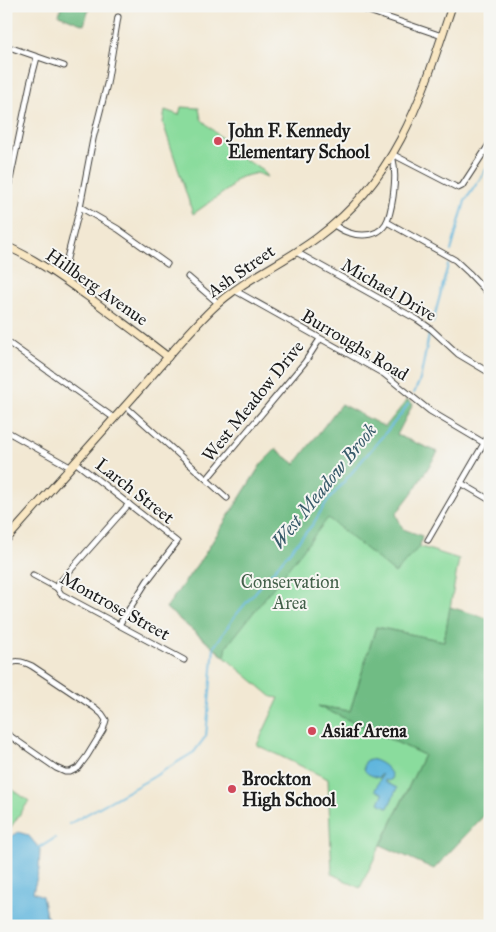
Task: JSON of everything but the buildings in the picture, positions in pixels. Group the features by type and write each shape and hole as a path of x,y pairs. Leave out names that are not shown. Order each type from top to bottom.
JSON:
{"street":[{"path":"354,6 442,36"},
{"name":"Ash Street","path":"6,540 196,325 218,303 234,290 296,252 334,225 364,195 392,154 418,103 452,6"},
{"path":"62,278 80,207 118,17"},
{"path":"6,46 64,66"},
{"path":"6,199 37,56"},
{"path":"392,154 458,188 462,186 490,143"},
{"path":"334,225 350,234 366,235 377,232 387,222 396,180 392,154"},
{"path":"80,207 118,229 167,264"},
{"path":"387,222 454,260 490,294"},
{"name":"Hillberg Avenue","path":"6,246 62,278 168,357"},
{"name":"Michael Drive","path":"296,252 425,324 458,354 490,373"},
{"path":"188,276 218,303"},
{"name":"Burroughs Road","path":"234,290 384,374 430,411 484,443"},
{"name":"West Meadow Drive","path":"207,479 305,362 320,339"},
{"path":"6,341 114,418"},
{"path":"125,406 227,498"},
{"name":"Larch Street","path":"6,431 73,464 129,504 177,542 147,581 119,625"},
{"path":"428,540 490,433"},
{"path":"461,483 490,500"},
{"path":"58,588 59,583 129,504"},
{"name":"Montrose Street","path":"33,575 58,588 61,594 184,660"},
{"path":"6,667 13,662 23,662 32,666 95,708 106,720 103,730 87,756 78,768 70,772 56,768 6,734"}],"green space":[{"path":"61,6 90,6 84,25 59,15"},
{"path":"181,107 199,108 201,119 245,160 260,168 267,177 257,173 235,180 230,188 193,214 163,123 165,110 179,115"},
{"path":"407,400 413,404 397,435 438,452 396,514 403,529 422,536 420,546 395,573 328,518 227,646 225,657 166,608 204,555 262,463 276,449 295,464 341,404 385,427"},
{"name":"Conservation Area","path":"276,449 383,535 459,559 444,641 376,627 350,711 321,707 424,755 360,888 332,874 328,779 257,745 279,698 272,697 166,608 204,555 262,463"},
{"path":"450,607 490,619 490,809 434,869 381,845 424,755 318,706 350,711 376,627 444,641"},
{"path":"6,785 29,801 6,834"}],"water":[{"path":"369,759 381,763 390,772 392,779 385,780 385,782 397,788 388,808 379,803 383,794 375,790 382,775 379,778 366,772 364,769 365,762"},
{"path":"18,832 28,835 40,849 39,870 33,892 42,896 46,915 55,926 47,926 38,919 22,926 6,926 6,839"}],"waterway":[{"name":"West Meadow Brook","path":"451,251 465,201 490,164"},
{"name":"West Meadow Brook","path":"433,322 448,265"},
{"name":"West Meadow Brook","path":"414,393 420,380 429,335"},
{"name":"West Meadow Brook","path":"69,824 194,752 206,736 214,647 235,616 313,524 326,503 408,404"},
{"name":"West Meadow Brook","path":"38,848 55,838"}],"place":[{"name":"John F. Kennedy Elementary School","path":"218,141"},
{"name":"Asiaf Arena","path":"312,731"},
{"name":"Brockton High School","path":"232,789"}]}
